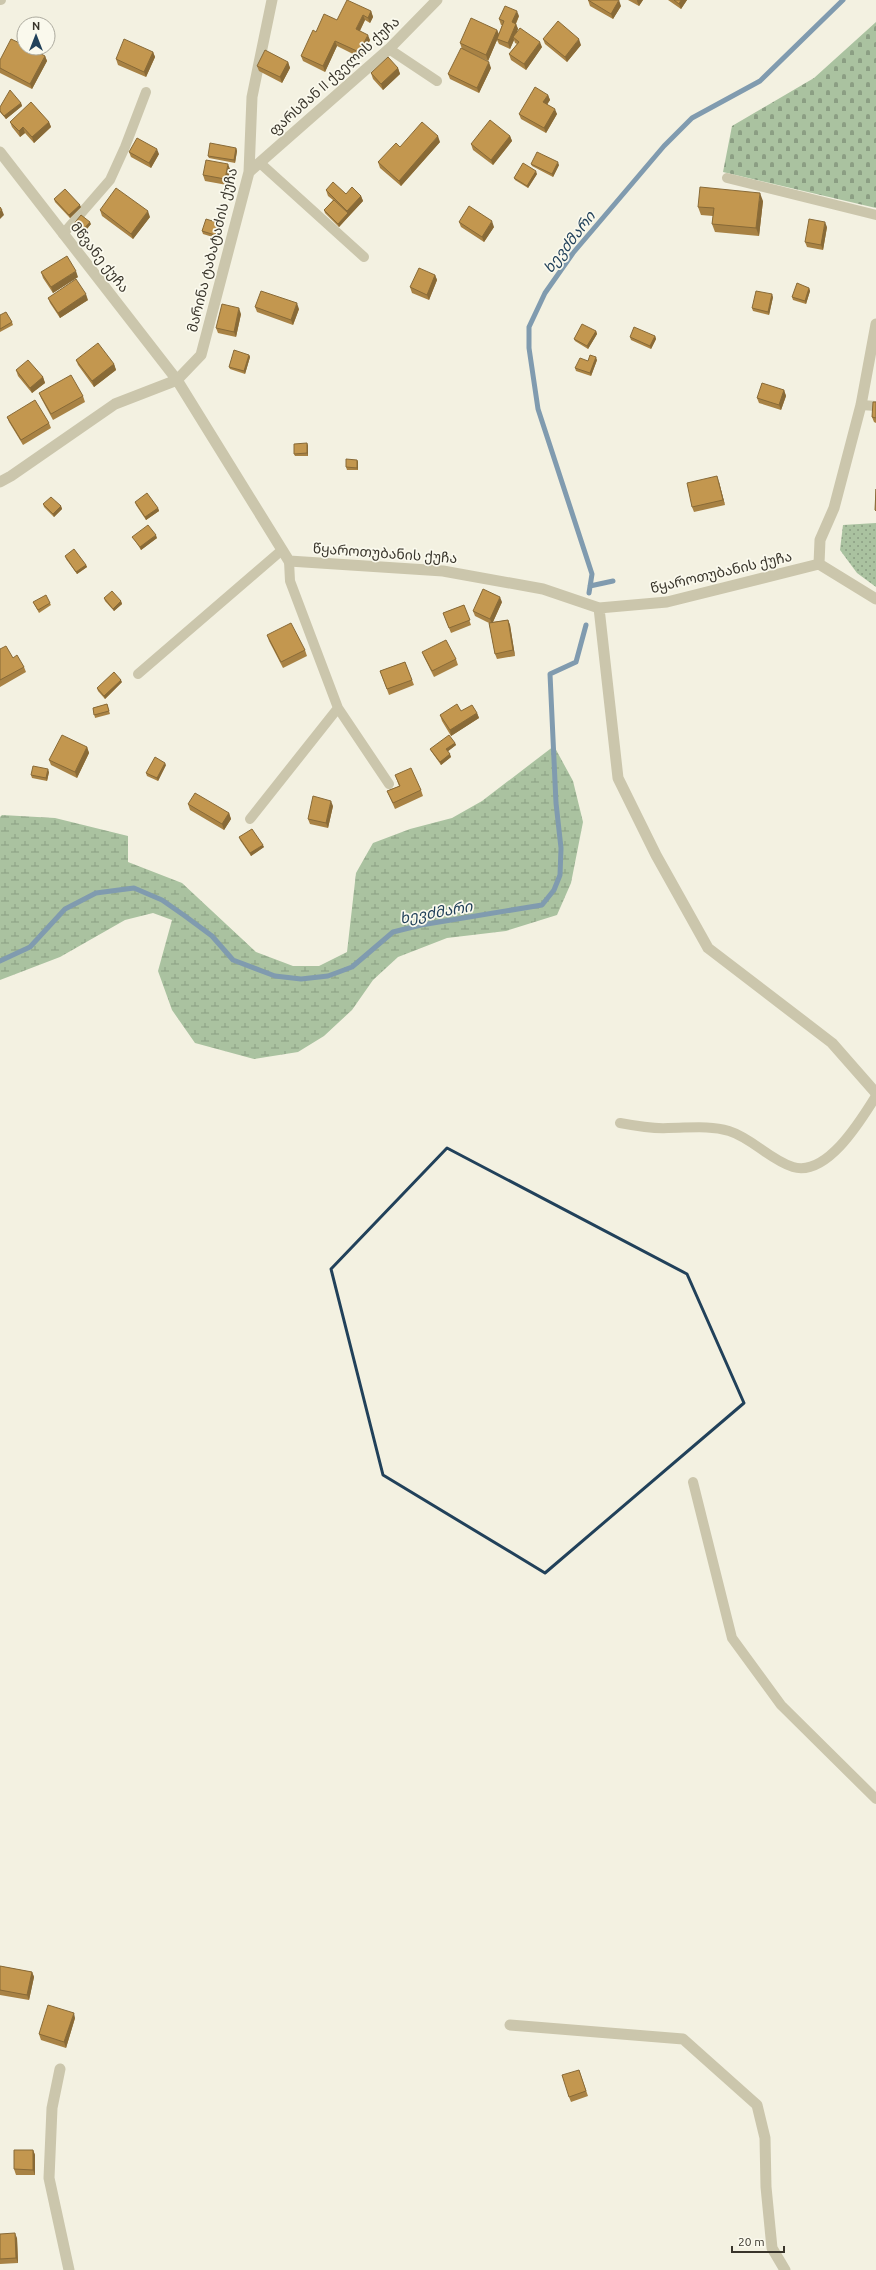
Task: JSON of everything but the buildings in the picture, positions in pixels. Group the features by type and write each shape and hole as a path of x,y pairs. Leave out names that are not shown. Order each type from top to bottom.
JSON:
{"street":[{"name":"მარინა ტაბატაძის ქუჩა","path":"177,380 201,355 249,172 252,97 272,0"},
{"name":"ფარსმან II ქველის ქუჩა","path":"249,172 389,50 437,0"},
{"name":"მწვანე ქუჩა","path":"0,152 177,380"},
{"path":"876,324 861,405 834,508 820,540 819,564 876,599"},
{"path":"0,482 116,404 177,380 289,561"},
{"name":"წყაროთუბანის ქუჩა","path":"289,561 443,570 543,589 599,608 667,602 819,564"},
{"path":"599,608 618,778 656,855 708,948 832,1043 876,1092"},
{"path":"510,2025 683,2039 758,2105 765,2138 766,2187 772,2248 785,2270"},
{"path":"60,2069 52,2108 49,2178 69,2270"}],"lane":[{"path":"389,50 437,81"},
{"path":"63,234 110,180 126,147 146,92"},
{"path":"260,163 364,257"},
{"path":"727,178 876,215"},
{"path":"861,405 876,406"},
{"path":"138,674 282,550"},
{"path":"289,561 290,581 338,708 389,784"},
{"path":"250,818 338,708"},
{"path":"620,1123 667,1128 712,1127 731,1132 793,1167 810,1167 831,1155 854,1132 876,1096"},
{"path":"693,1482 732,1638 781,1705 876,1799"}],"highlighted area":[{"path":"447,1148 687,1274 744,1403 545,1573 383,1475 331,1269"}],"green space":[{"path":"876,22 876,208 723,172 732,126 814,78"},
{"path":"876,523 876,587 857,573 840,550 843,525"},
{"path":"554,746 573,781 583,822 571,883 557,915 506,931 447,938 398,957 373,980 352,1010 324,1036 298,1052 254,1059 195,1043 172,1010 158,971 172,920 153,913 125,920 60,957 0,980 0,817 2,815 55,818 128,836 128,862 182,883 256,952 293,966 319,966 347,952 356,873 373,843 410,829 452,818 482,801"}],"waterway":[{"name":"ხევძმარი","path":"589,593 592,574 538,409 529,348 529,327 545,293 573,253 664,146 692,118 760,81 843,0"},
{"path":"590,586 613,581"},
{"name":"ხევძმარი","path":"0,961 30,947 65,909 96,893 134,888 162,900 185,916 212,936 233,960 275,976 301,979 328,976 352,967 393,932 421,925 542,905 554,890 560,875 561,848 556,803 550,674 576,662 586,625"}]}
